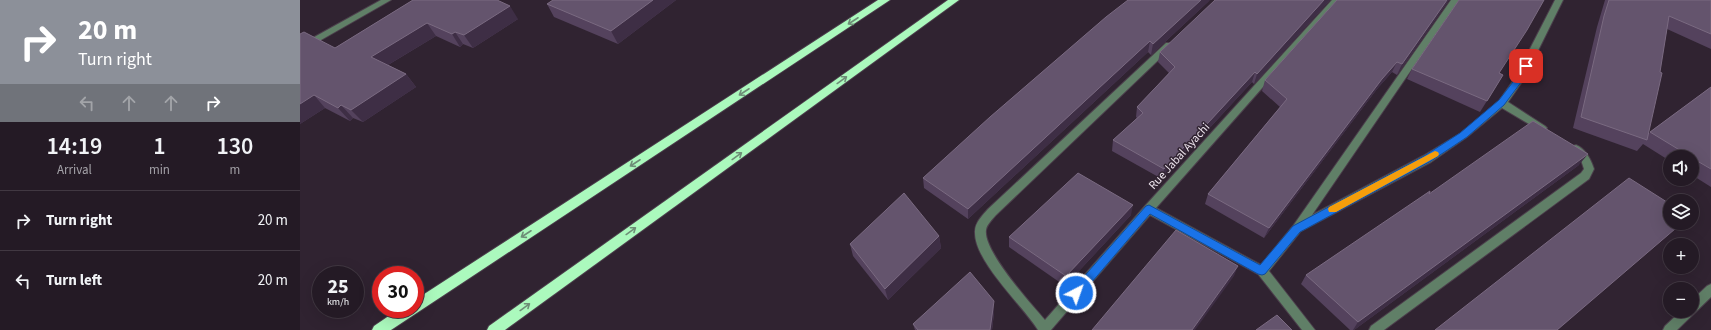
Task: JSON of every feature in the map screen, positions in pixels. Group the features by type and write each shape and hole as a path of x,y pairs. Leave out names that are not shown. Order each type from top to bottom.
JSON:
{"highway":[{"path":"424,301 885,0"},
{"path":"494,330 954,0"},
{"path":"379,330 397,318"}],"street":[{"path":"300,49 387,0"},
{"name":"Rue Jabal Ayachi","path":"1044,330 1149,209 1336,0"},
{"path":"1262,271 1297,229 1455,0"},
{"path":"1297,229 1428,159 1464,135 1502,102 1519,79 1560,0"},
{"path":"1044,330 996,267 983,247 980,232 982,223 1176,38"},
{"path":"1502,102 1553,134"},
{"path":"1375,330 1585,176 1589,169 1585,158 1566,142"},
{"path":"1149,209 1262,271 1309,330"},
{"path":"1699,301 1711,289"},
{"path":"1669,330 1681,318"}],"building":[{"path":"413,0 497,0 510,6 464,35 455,32 452,34 427,23 371,57 406,74 351,110 341,105 338,108 314,95 300,104 300,34 304,32 335,48"},
{"path":"553,0 653,0 611,31 547,4"},
{"path":"1128,0 1201,0 1153,44 1150,41 968,209 923,178 990,117 1106,17"},
{"path":"1215,0 1324,0 1257,74 1255,72 1164,169 1113,140 1143,113 1137,107 1175,67 1160,52"},
{"path":"1337,0 1447,0 1402,64 1397,62 1382,79 1269,228 1208,194 1287,99 1265,80"},
{"path":"1459,0 1544,0 1527,30 1499,73 1503,75 1487,101 1412,69"},
{"path":"1609,0 1711,0 1711,34 1669,16 1660,72 1662,73 1647,140 1581,117"},
{"path":"1711,87 1711,169 1699,162 1699,150 1680,150 1650,132"},
{"path":"1533,121 1588,154 1358,322 1306,275 1430,191 1429,194"},
{"path":"1078,173 1133,205 1066,276 1009,237"},
{"path":"1629,178 1663,200 1663,230 1674,230 1557,330 1435,330"},
{"path":"904,193 939,236 885,289 850,244"},
{"path":"1176,230 1238,266 1192,330 1092,330"},
{"path":"970,272 994,301 990,330 918,330 913,324"},
{"path":"1277,315 1292,330 1256,330"}],"slow traffic":[{"path":"1333,209 1435,154"}],"route":[{"path":"1076,293 1149,209 1262,271 1297,229 1428,159 1464,135 1502,102 1519,79 1526,66"}]}
